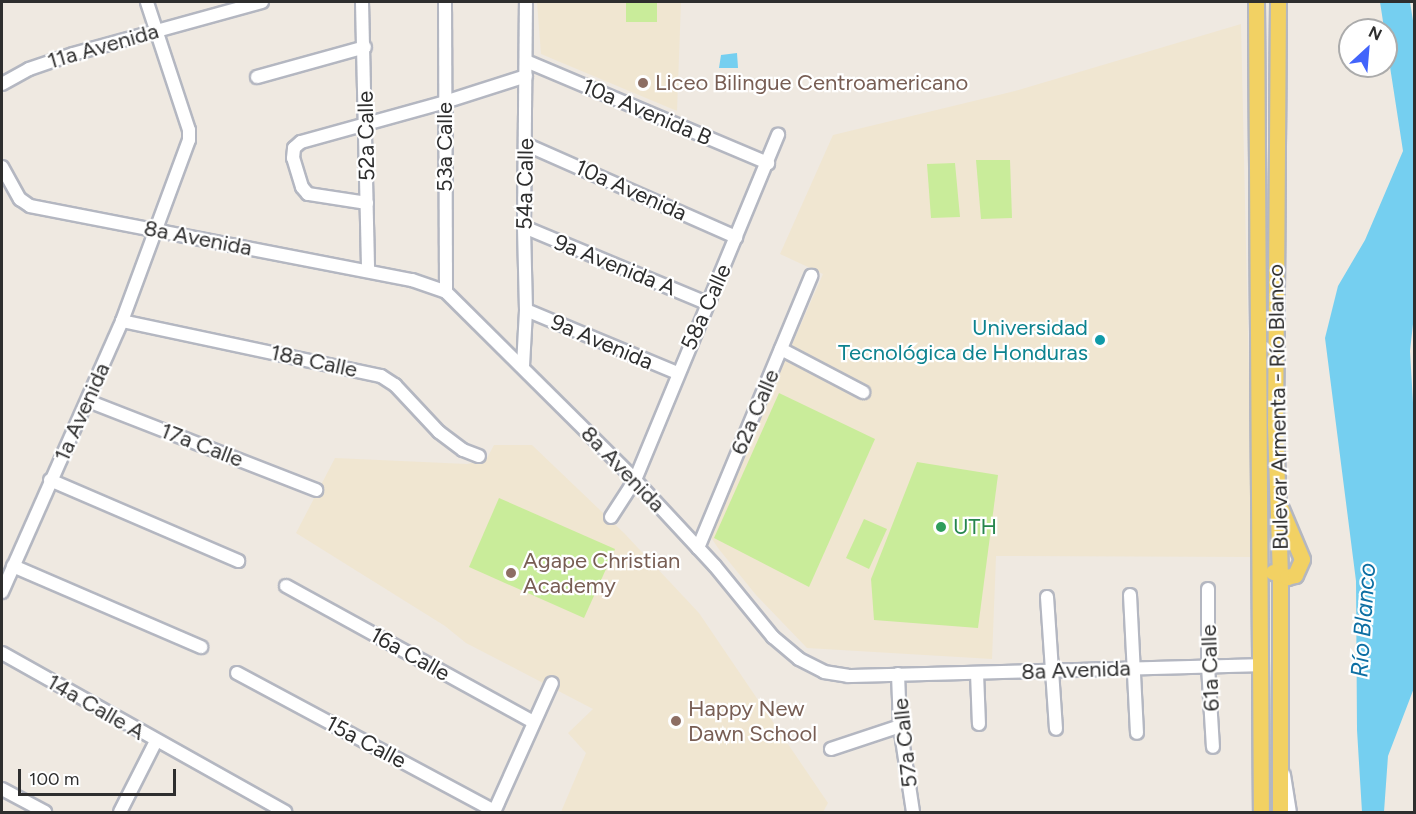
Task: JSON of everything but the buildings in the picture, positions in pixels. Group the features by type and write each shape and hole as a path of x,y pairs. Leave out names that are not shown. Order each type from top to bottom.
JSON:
{"main road":[{"name":"Bulevar Armenta - Río Blanco","path":"1256,2 1261,813"},
{"name":"Bulevar Armenta - Río Blanco","path":"1278,2 1275,425 1280,576 1280,813"},
{"path":"1257,39 1263,41 1267,56 1266,130 1277,166"},
{"path":"1260,436 1266,454 1266,560 1270,571 1280,576 1295,575 1302,559 1278,504"},
{"path":"1261,785 1271,801 1271,813"}],"street":[{"name":"1a Avenida","path":"2,592 122,321 158,230 190,135 147,2"},
{"path":"207,15 213,2"},
{"name":"11a Avenida","path":"2,84 29,69 243,4 262,2"},
{"name":"52a Calle","path":"362,2 365,46 368,271"},
{"name":"53a Calle","path":"445,2 446,292"},
{"name":"54a Calle","path":"523,366 526,310 524,227 526,2"},
{"path":"257,77 365,46"},
{"name":"10a Avenida B","path":"526,61 768,163"},
{"path":"367,203 308,194 302,187 293,158 294,148 301,142 445,102 526,76"},
{"name":"58a Calle","path":"611,517 635,480 677,373 768,163 778,134"},
{"name":"10a Avenida","path":"525,144 736,237"},
{"name":"8a Avenida","path":"2,167 24,204 412,280 446,292 523,366 635,480 698,548 773,637 799,659 824,672 840,674 977,673 1260,665"},
{"name":"9a Avenida A","path":"524,227 707,303"},
{"name":"62a Calle","path":"698,548 811,276"},
{"name":"9a Avenida","path":"526,310 677,373"},
{"name":"18a Calle","path":"122,321 381,376 395,385 439,432 463,450 479,456"},
{"path":"781,349 862,392"},
{"name":"17a Calle","path":"88,401 316,490"},
{"path":"50,480 238,561"},
{"path":"13,566 201,647"},
{"name":"16a Calle","path":"286,586 533,722"},
{"name":"61a Calle","path":"1208,590 1208,666 1213,747"},
{"path":"1130,596 1137,733"},
{"path":"1047,597 1056,729"},
{"name":"14a Calle A","path":"2,653 285,813"},
{"name":"15a Calle","path":"237,673 494,812"},
{"path":"977,673 979,724"},
{"name":"57a Calle","path":"898,674 900,726 913,813"},
{"path":"494,812 552,683"},
{"path":"831,749 900,726"},
{"path":"120,813 156,741"},
{"path":"1281,764 1290,813"},
{"path":"2,789 45,813"}],"shaded area":[{"name":"Liceo Bilingue Centroamericano","path":"537,2 681,2 677,111 541,54"},
{"path":"1241,24 1253,557 996,556 992,659 807,648 756,595 718,548 712,539 710,530 823,274 780,254 833,135 1015,91"},
{"name":"Agape Christian Academy","path":"494,445 532,445 624,533 699,613 828,803 823,812 561,812 586,753 568,733 593,709 466,643 445,626 296,533 335,458 467,464 486,460"}],"green space":[{"path":"626,2 657,2 657,22 626,22"},
{"path":"976,160 1010,160 1012,218 981,219"},
{"path":"955,163 960,217 931,218 927,164"},
{"path":"779,393 875,439 809,587 714,538"},
{"name":"UTH","path":"917,462 998,475 978,628 874,620 871,579"},
{"path":"499,498 615,549 584,618 469,567"},
{"path":"864,519 887,529 869,569 846,558"}],"water":[{"name":"Río Blanco","path":"1380,2 1410,2 1414,27 1414,315 1410,351 1414,420 1414,688 1388,756 1384,812 1362,812 1357,730 1356,581 1325,338 1338,286 1365,240 1403,151 1392,78 1398,78 1398,18 1382,18"},
{"path":"737,53 738,68 719,68 721,55"}],"place":[{"name":"Liceo Bilingue Centroamericano","path":"643,83"},
{"name":"Universidad Tecnológica de Honduras","path":"1100,340"},
{"name":"UTH","path":"941,527"},
{"name":"Agape Christian Academy","path":"511,573"},
{"name":"Happy New Dawn School","path":"676,721"}]}
